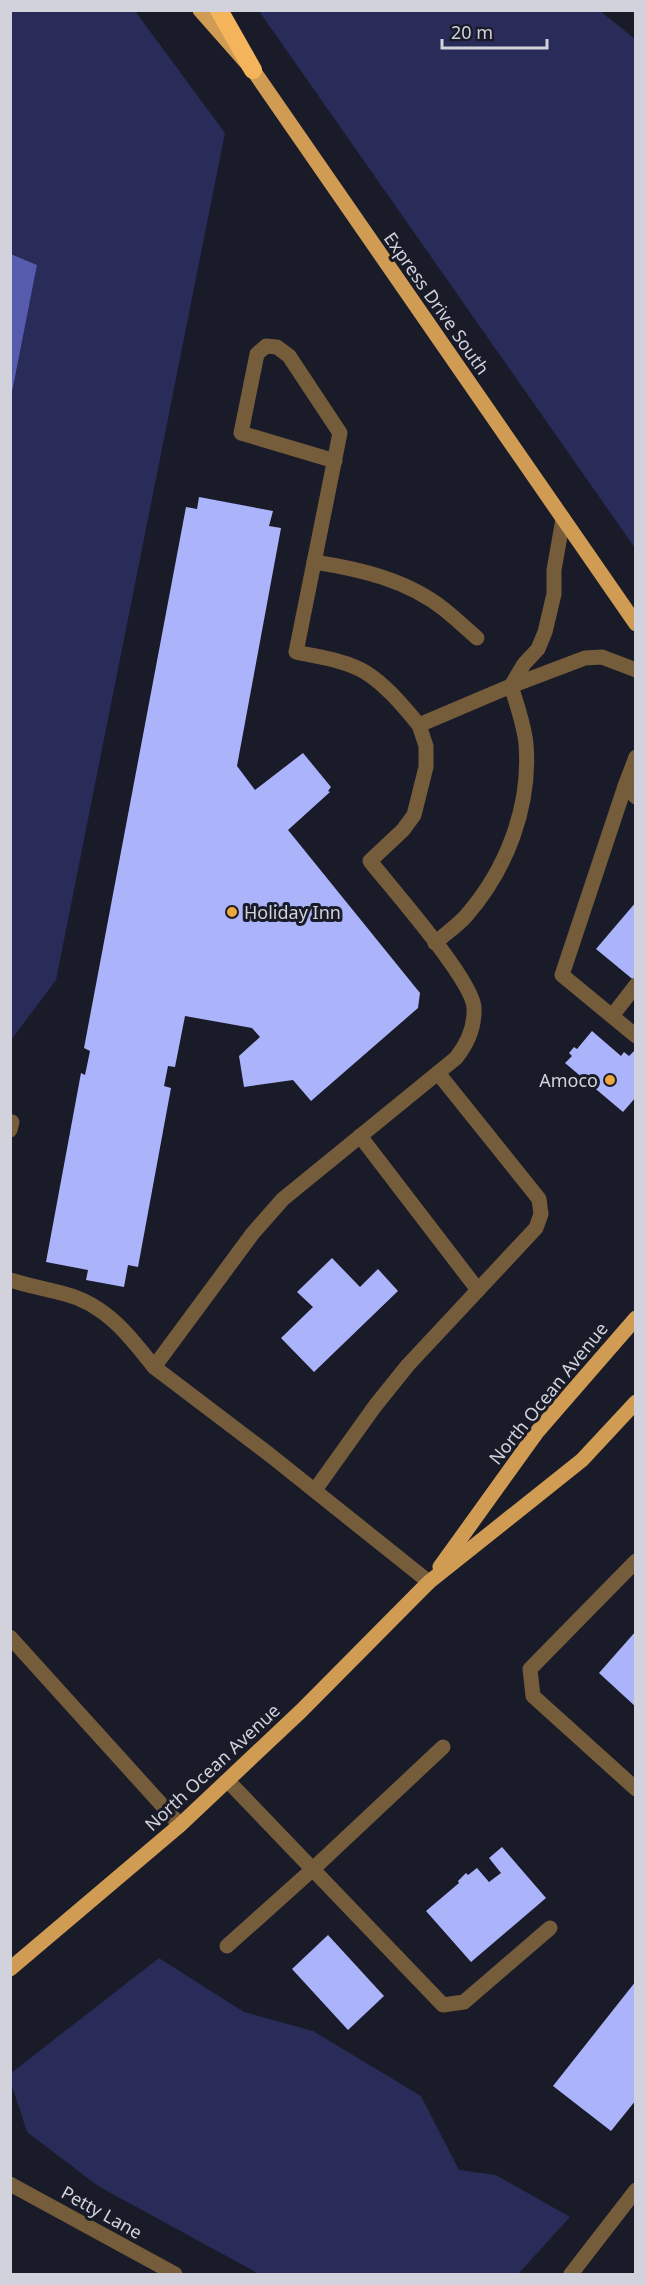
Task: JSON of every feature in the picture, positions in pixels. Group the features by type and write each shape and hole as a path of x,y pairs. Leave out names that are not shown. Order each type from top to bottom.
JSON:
{"highway":[{"path":"219,10 253,70"}],"main road":[{"name":"Express Drive South","path":"200,10 253,70 636,624"},
{"name":"North Ocean Avenue","path":"429,1582 537,1432 636,1318"},
{"name":"North Ocean Avenue","path":"10,1969 180,1825 301,1711 429,1582 582,1460 636,1402"}],"street":[{"path":"154,1367 260,1224 283,1199 456,1058 469,1042 473,1022 474,1005 466,986 370,861 403,831 414,815 426,767 426,746 419,725 391,693 364,672 337,662 296,652 335,460 340,433 289,356 277,347 266,346 257,354 241,433 335,460"},
{"path":"435,943 464,918 485,892 503,862 518,822 526,786 526,744 522,721 511,686 524,664 538,649 545,632 554,594 554,570 563,519"},
{"path":"314,562 377,575 412,590 444,609 477,638"},
{"path":"419,725 585,658 602,657 636,670"},
{"path":"636,757 630,792 562,975 636,1036"},
{"path":"612,1016 636,985"},
{"path":"315,1490 375,1406 408,1365 536,1228 541,1214 539,1199 438,1073"},
{"path":"360,1136 478,1290"},
{"path":"10,1280 67,1294 100,1309 130,1335 154,1367 315,1490 429,1582"},
{"path":"636,1561 530,1669 533,1696 636,1789"},
{"path":"12,1640 180,1825"},
{"path":"227,1946 443,1747"},
{"path":"228,1781 443,2005 464,2002 550,1928"},
{"name":"Petty Lane","path":"10,2184 175,2274"},
{"path":"570,2274 636,2190"}],"shaded area":[{"path":"11,11 135,11 225,133 56,980 11,1040 10,397 37,265 11,254"},
{"path":"259,11 600,11 635,39 635,548"},
{"path":"11,254 37,265 11,397"},
{"path":"159,1958 244,2012 313,2031 421,2096 459,2170 496,2175 570,2217 518,2274 259,2274 98,2186 27,2132 11,2083 11,2073"}],"building":[{"name":"Holiday Inn","path":"199,497 273,511 269,526 281,528 237,766 255,790 303,753 331,787 328,791 330,792 288,830 420,993 418,1008 311,1101 293,1080 244,1087 239,1056 260,1037 252,1028 185,1016 175,1067 168,1066 164,1086 171,1088 138,1267 128,1265 124,1287 86,1280 88,1270 46,1262 81,1073 85,1075 90,1051 84,1048 186,507 197,509"},
{"path":"636,902 636,982 596,949"},
{"name":"Amoco","path":"592,1031 621,1056 624,1052 629,1056 636,1049 636,1097 623,1112 565,1063 572,1056 569,1053 574,1047 577,1049"},
{"path":"332,1258 360,1287 378,1269 398,1291 314,1372 281,1338 313,1307 297,1292"},
{"path":"636,1631 636,1707 599,1673"},
{"path":"502,1847 546,1898 471,1962 426,1911 459,1883 458,1881 466,1873 468,1875 477,1868 489,1882 501,1873 489,1858"},
{"path":"328,1935 384,1996 348,2030 292,1969"},
{"path":"636,1981 636,2100 611,2131 553,2086"}],"place":[{"name":"Holiday Inn","path":"232,912"},
{"name":"Amoco","path":"610,1080"}]}
